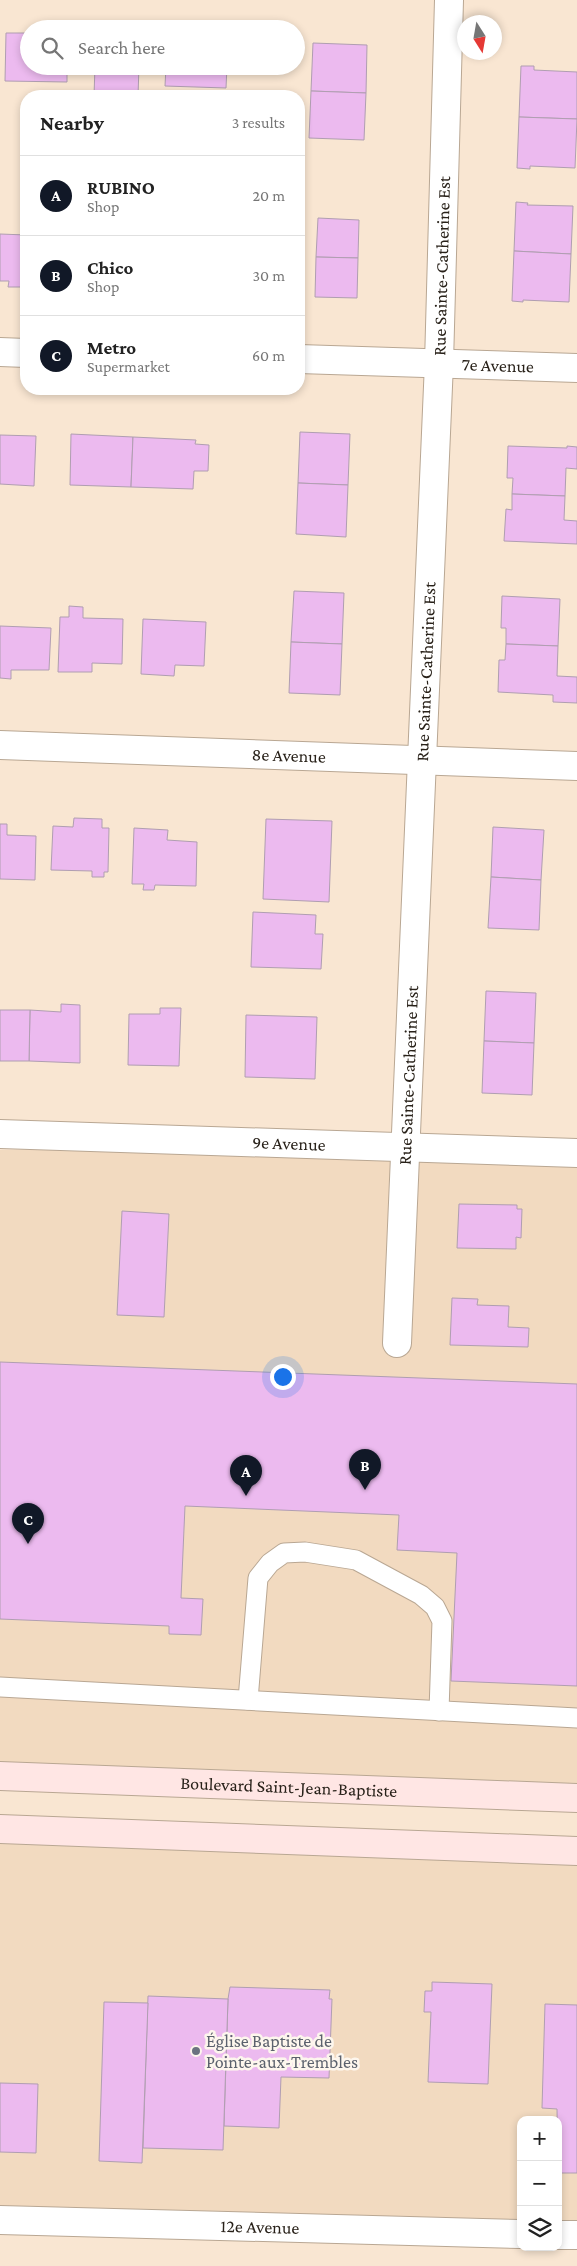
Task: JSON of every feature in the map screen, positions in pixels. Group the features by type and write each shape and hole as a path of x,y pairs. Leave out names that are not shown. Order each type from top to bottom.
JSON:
{"main road":[{"name":"Boulevard Saint-Jean-Baptiste","path":"0,1776 577,1798"},
{"path":"0,1829 577,1850"}],"street":[{"name":"Rue Sainte-Catherine Est","path":"397,1343 439,363 449,0"},
{"path":"0,352 20,353"},
{"name":"7e Avenue","path":"305,360 577,368"},
{"name":"8e Avenue","path":"0,745 577,766"},
{"name":"9e Avenue","path":"0,1134 577,1152"},
{"name":"12e Avenue","path":"0,2220 517,2234"},
{"path":"562,2234 577,2235"}],"lane":[{"path":"248,1700 258,1578 270,1563 284,1553 305,1552 356,1560 421,1595 435,1607 442,1621 439,1711"},
{"path":"0,1687 577,1718"}],"shaded area":[{"path":"406,1146 577,1153 577,1798 0,1776 0,1150"},
{"path":"0,1829 577,1851 577,2244 562,2243 562,2116 517,2116 517,2242 0,2232"}],"building":[{"path":"6,33 20,33 20,75 67,75 67,82 5,81"},
{"path":"313,43 367,45 366,93 311,91"},
{"path":"521,66 534,66 534,70 577,72 577,119 519,117"},
{"path":"95,75 139,75 138,90 94,90"},
{"path":"166,75 227,75 226,88 165,86"},
{"path":"311,91 366,93 364,140 309,138"},
{"path":"519,117 577,119 575,168 530,166 530,169 517,168"},
{"path":"516,202 528,203 527,205 573,206 571,254 514,251"},
{"path":"318,218 359,220 358,258 316,257"},
{"path":"0,234 20,235 20,287 8,287 9,281 0,281"},
{"path":"514,251 571,254 569,302 512,301"},
{"path":"316,257 358,258 357,298 315,297"},
{"path":"300,432 350,434 348,485 298,483"},
{"path":"71,434 133,437 131,487 70,485"},
{"path":"0,435 36,436 34,486 0,484"},
{"path":"133,437 196,440 195,444 209,445 208,471 194,471 193,489 131,487"},
{"path":"508,446 577,447 577,469 566,468 565,496 512,494 513,478 507,478"},
{"path":"298,483 348,485 346,537 296,534"},
{"path":"512,494 565,496 564,520 577,521 577,544 504,541 506,509 512,510"},
{"path":"294,591 344,593 342,644 291,642"},
{"path":"502,596 560,599 558,646 506,644 506,628 501,628"},
{"path":"69,606 83,607 83,618 123,619 122,664 92,663 92,672 58,672 60,617 69,617"},
{"path":"143,619 206,622 204,666 175,665 174,676 141,674"},
{"path":"0,626 51,628 49,670 11,670 11,679 0,678"},
{"path":"291,642 342,644 340,695 289,693"},
{"path":"506,644 558,646 557,676 577,677 577,703 553,702 553,695 498,692 499,660 505,660"},
{"path":"74,818 102,819 102,828 109,828 108,872 104,872 104,877 92,877 92,871 51,870 53,826 73,827"},
{"path":"266,819 332,821 329,902 263,899"},
{"path":"0,824 7,824 7,835 36,836 35,880 0,879"},
{"path":"493,827 544,830 541,880 491,877"},
{"path":"134,828 168,830 167,840 197,842 196,886 155,885 154,890 143,890 144,884 132,884"},
{"path":"491,877 541,880 539,930 488,928"},
{"path":"253,912 316,915 315,934 323,934 321,969 251,967"},
{"path":"486,991 536,993 534,1043 484,1041"},
{"path":"61,1004 80,1005 80,1063 29,1061 30,1010 61,1012"},
{"path":"160,1008 181,1008 179,1066 128,1065 129,1014 160,1014"},
{"path":"0,1010 30,1010 29,1061 0,1061"},
{"path":"246,1015 317,1017 315,1079 245,1077"},
{"path":"484,1041 534,1043 532,1095 482,1093"},
{"path":"459,1204 517,1205 517,1209 522,1209 521,1238 516,1237 516,1249 457,1248"},
{"path":"122,1211 169,1214 164,1317 117,1315"},
{"path":"452,1298 478,1299 477,1305 509,1306 508,1327 529,1328 528,1347 450,1345"},
{"path":"0,1362 577,1384 577,1686 451,1681 457,1553 397,1550 399,1515 185,1506 181,1598 203,1599 201,1635 169,1634 169,1626 0,1619"},
{"path":"432,1982 492,1984 488,2084 428,2082 431,2012 424,2012 425,1991 432,1991"},
{"path":"230,1987 330,1990 329,1999 332,1999 329,2078 281,2077 279,2128 224,2126"},
{"path":"148,1996 228,1999 223,2150 143,2148"},
{"path":"104,2002 148,2003 142,2163 99,2161"},
{"path":"545,2004 577,2005 577,2173 562,2173 562,2116 557,2116 557,2109 542,2108"},
{"path":"0,2083 38,2084 36,2153 0,2152"}],"place":[{"name":"Chico","path":"365,1490"},
{"name":"RUBINO","path":"246,1496"},
{"name":"Metro","path":"28,1544"},
{"name":"Église Baptiste de Pointe-aux-Trembles","path":"196,2051"}]}
